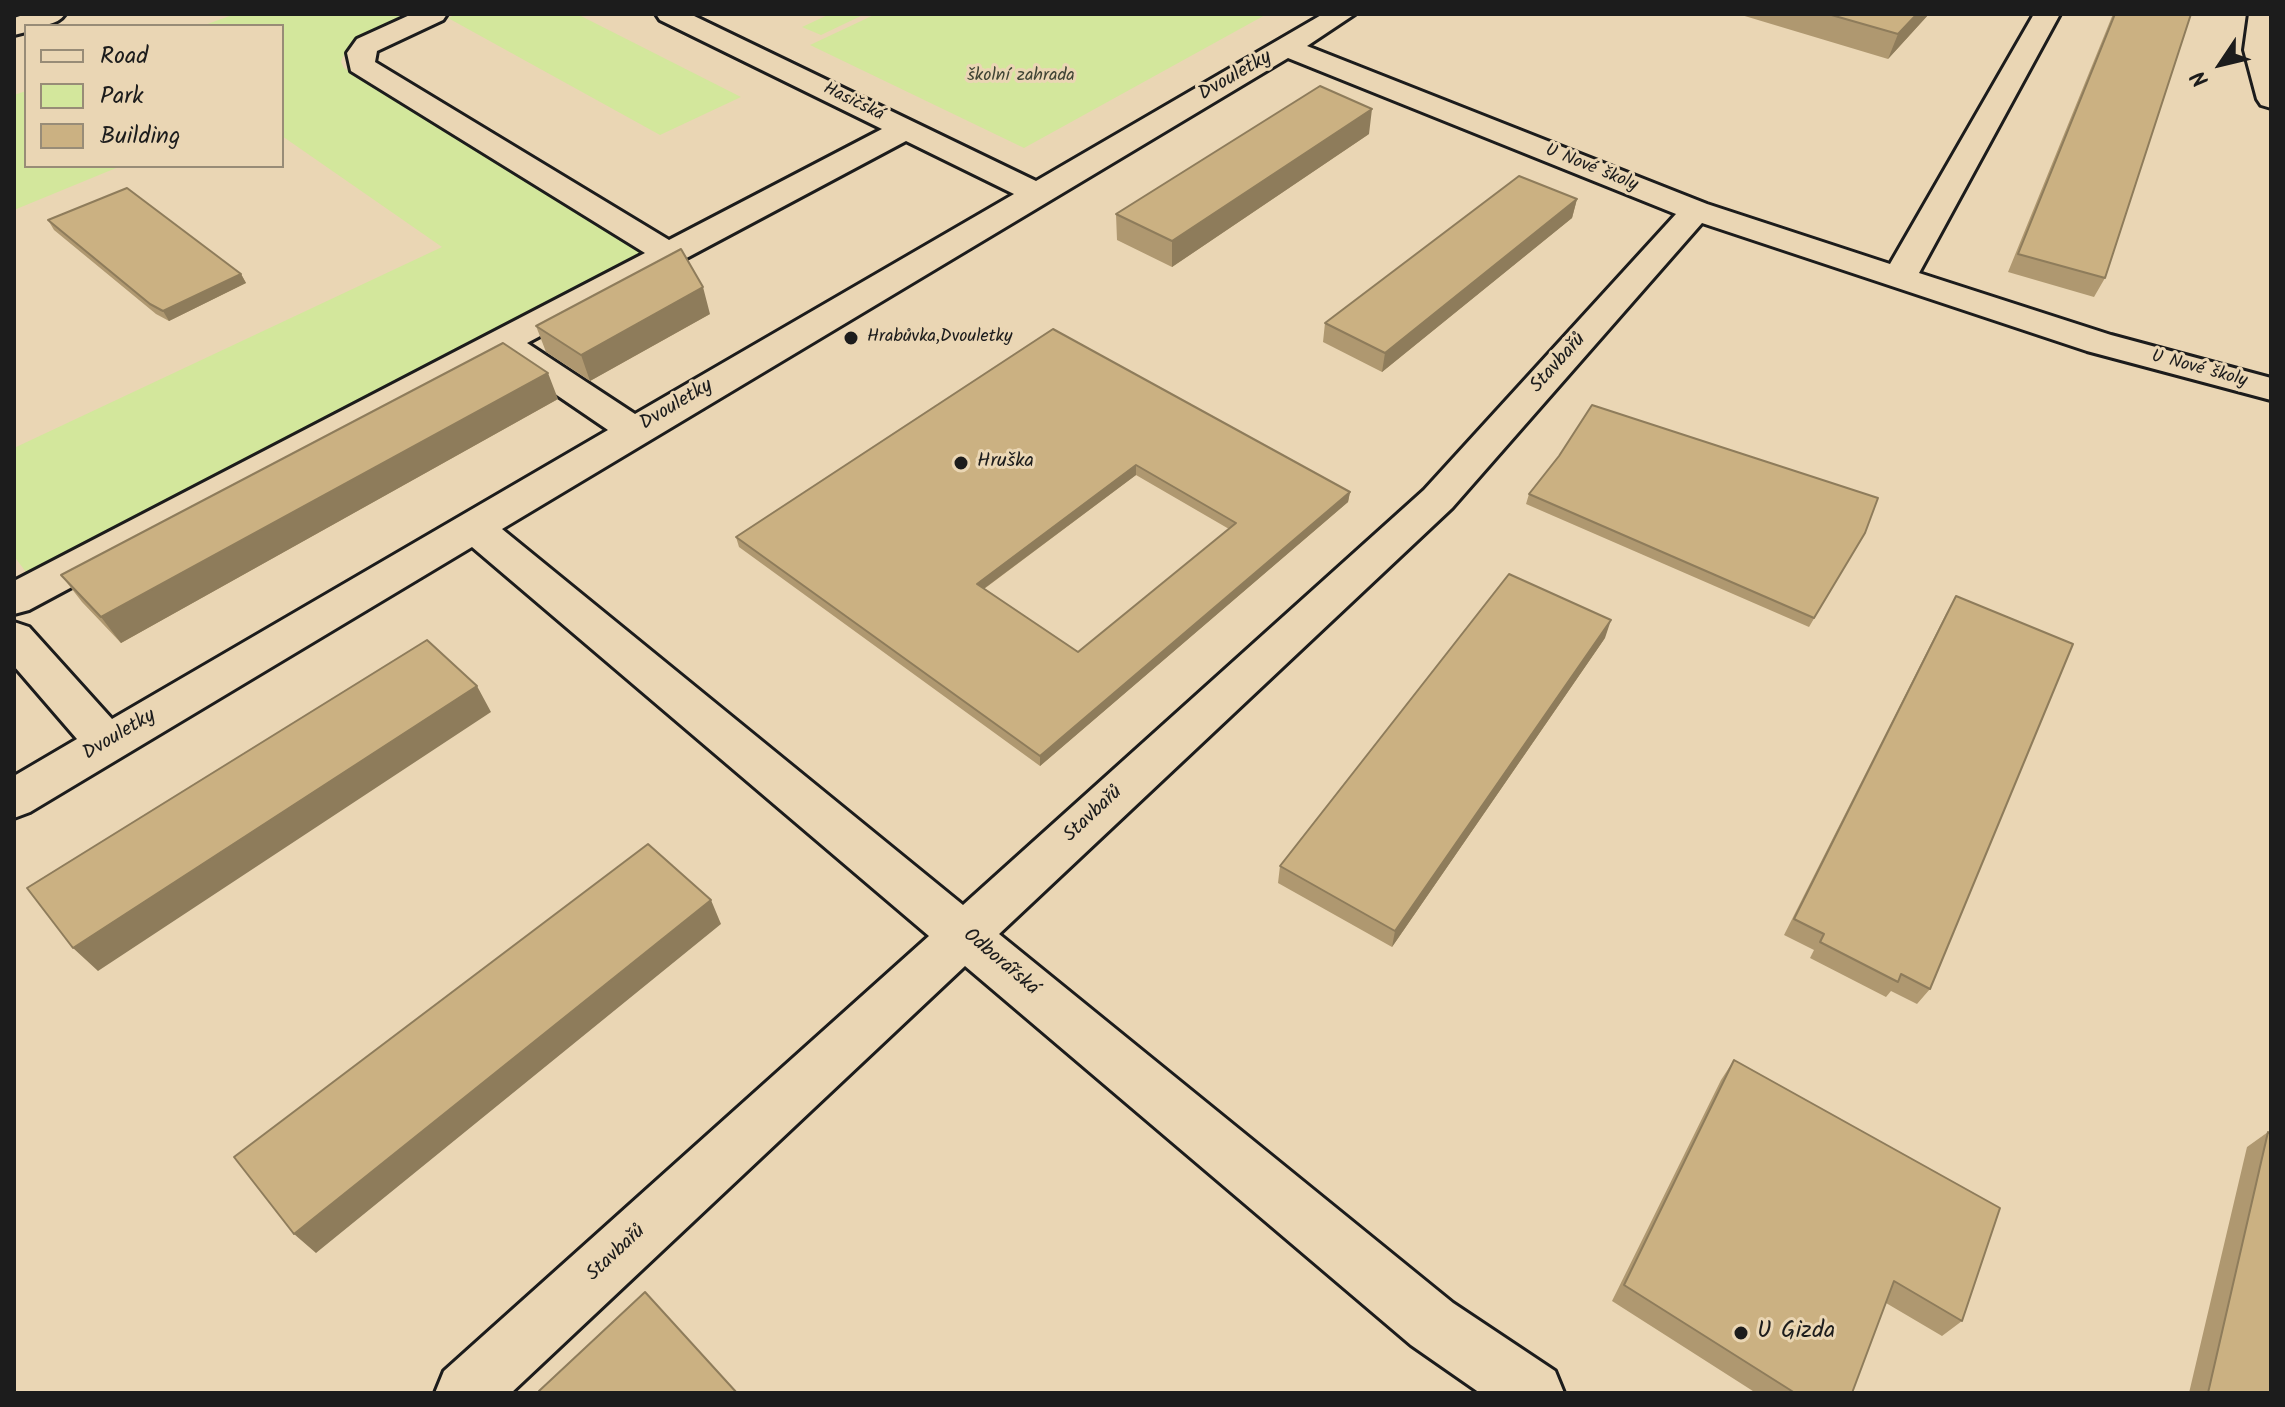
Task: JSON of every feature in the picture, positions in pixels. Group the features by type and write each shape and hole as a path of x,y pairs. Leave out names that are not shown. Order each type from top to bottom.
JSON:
{"street":[{"path":"14,27 52,14"},
{"path":"434,14 367,45 361,53 361,65 669,254"},
{"name":"Hasičská","path":"669,14 1036,193"},
{"name":"Dvouletky","path":"14,799 1342,14"},
{"path":"2262,14 2258,50 2271,99"},
{"path":"1899,278 2046,16"},
{"name":"U Nové školy","path":"1287,48 1696,211 2099,343 2271,389"},
{"path":"14,599 906,129"},
{"name":"Stavbařů","path":"466,1393 1438,499 1696,211"},
{"path":"502,342 634,431"},
{"name":"Odborářská","path":"473,527 1432,1324 1533,1393"},
{"path":"14,638 107,743"}],"green space":[{"path":"235,14 413,14 361,37 346,52 341,62 344,68 647,255 31,579 14,556 14,448 442,247 284,137 284,24 208,24"},
{"path":"457,14 577,14 741,97 660,135 448,18"},
{"path":"830,14 865,14 821,35 802,27"},
{"name":"školní zahrada","path":"876,14 1267,14 1024,148 810,45"},
{"path":"24,92 24,168 116,168 14,210 14,95"}],"building":[{"path":"1828,14 1917,14 1898,34"},
{"path":"2115,14 2191,14 2105,278 2018,254"},
{"path":"1320,86 1372,109 1172,241 1116,214"},
{"path":"1519,176 1577,199 1385,353 1325,323"},
{"path":"127,188 241,274 163,311 150,304 48,220"},
{"path":"681,249 703,287 581,355 536,326"},
{"path":"1053,329 1350,492 1040,756 736,537","holes":["1136,465 1236,523 1078,652 977,584"]},
{"path":"503,343 548,373 101,617 61,575"},
{"path":"1592,405 1878,498 1865,533 1814,618 1529,494 1559,456"},
{"path":"1509,574 1611,620 1395,931 1280,866"},
{"path":"1956,596 2073,644 1930,989 1901,974 1898,982 1820,942 1824,934 1794,919"},
{"path":"427,640 477,686 73,948 27,888"},
{"path":"648,844 711,900 294,1234 234,1157"},
{"path":"1734,1060 2000,1208 1962,1321 1894,1281 1852,1393 1795,1393 1624,1285"},
{"path":"2268,1132 2271,1134 2271,1393 2208,1393"},
{"path":"645,1292 737,1393 539,1391"}],"place":[{"name":"Hrabůvka,Dvouletky","path":"851,338"},
{"name":"Hruška","path":"961,463"},
{"name":"U Gizda","path":"1741,1333"}]}
